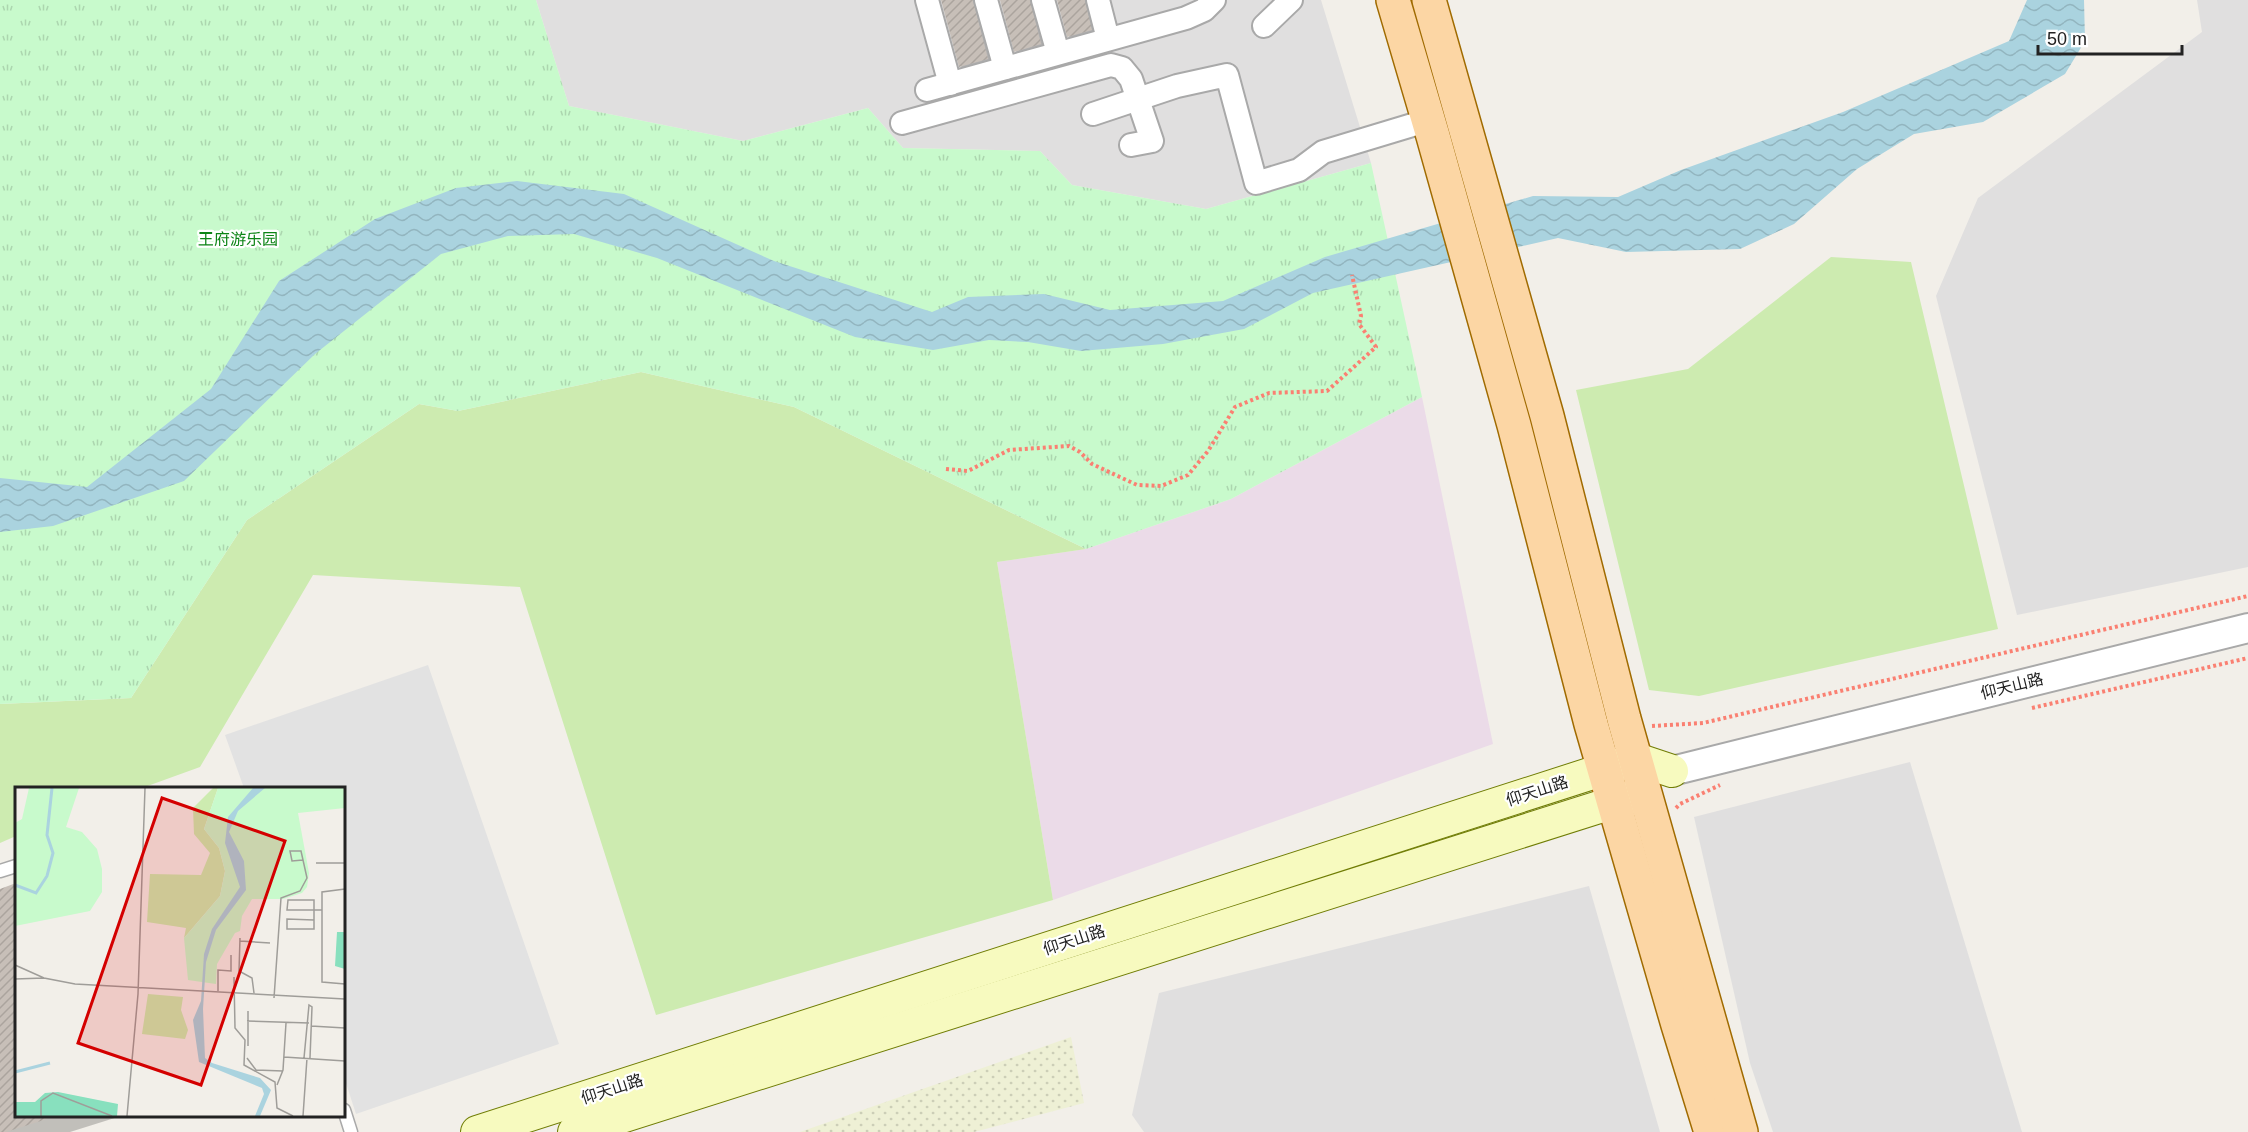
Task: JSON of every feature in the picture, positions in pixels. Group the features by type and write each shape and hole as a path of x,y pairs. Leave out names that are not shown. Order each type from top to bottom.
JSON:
{"main road":[{"path":"1393,0 1514,425 1604,769 1711,1132"},
{"path":"1429,0 1547,416 1624,719 1742,1132"},
{"path":"1636,759 1672,771"},
{"name":"仰天山路","path":"477,1132 1636,759"},
{"name":"仰天山路","path":"574,1132 1646,792 1672,771"}],"street":[{"path":"927,0 950,84"},
{"path":"986,0 1005,68"},
{"path":"1043,0 1058,53"},
{"path":"1098,0 1108,39"},
{"path":"927,90 1186,18 1204,10 1214,0"},
{"path":"1264,26 1291,0"},
{"path":"902,123 1111,65 1122,68 1131,79 1152,141 1131,145"},
{"path":"1094,114 1177,86 1227,75 1256,183 1299,170 1323,152 1431,128"},
{"name":"仰天山路","path":"1672,771 2248,628"}],"lane":[{"path":"0,871 15,866"},
{"path":"345,1113 351,1132"}],"path":[{"path":"946,469 968,471 1009,450 1069,446 1080,452 1092,464 1137,484 1161,486 1188,475 1208,451 1235,407 1269,393 1327,391 1376,346 1359,324 1361,316 1352,275"},
{"path":"1624,719 1656,727 1703,723 2248,596"},
{"path":"2030,709 2248,658"},
{"path":"1657,832 1680,804 1722,784"}],"shaded area":[{"path":"536,0 1321,0 1371,163 1206,209 1072,185 1040,151 903,148 868,108 743,141 569,106"},
{"path":"2197,0 2248,0 2248,567 2017,615 1936,296 1978,198 2202,32"},
{"path":"1422,397 1493,744 1053,900 997,562 1086,549 1231,499"},
{"path":"428,665 559,1044 356,1114 345,1080 345,787 244,787 225,735"},
{"path":"1910,762 2022,1132 1773,1132 1750,1063 1694,817"},
{"path":"1589,886 1660,1132 1144,1132 1132,1115 1159,993"}],"green space":[{"name":"王府游乐园","path":"0,0 536,0 569,106 743,141 868,108 903,148 1040,151 1072,185 1206,209 1371,163 1422,397 1231,499 1086,549 794,407 641,372 458,411 419,404 247,520 131,698 0,704"},
{"path":"1831,257 1911,262 1998,629 1699,696 1649,690 1576,390 1688,369"},
{"path":"641,372 794,407 1086,549 997,562 1053,900 656,1015 520,587 313,575 200,767 145,787 15,787 15,836 0,843 0,704 131,698 247,520 419,404 458,411"},
{"path":"1071,1037 1084,1103 974,1132 800,1132"}],"water":[{"path":"2027,0 2084,0 2085,41 2065,74 1983,122 1914,134 1857,169 1794,224 1740,249 1626,252 1558,238 1313,293 1244,329 1163,344 1081,351 1028,342 989,340 933,350 855,337 657,258 574,234 508,236 441,254 315,354 184,481 53,526 0,532 0,478 87,487 211,389 279,281 375,219 456,188 517,181 624,194 774,261 932,312 968,297 1044,294 1110,310 1223,301 1325,257 1533,196 1618,197 1681,170 1843,112 2009,41"}],"building":[{"path":"941,0 973,0 988,59 959,67"},
{"path":"1000,0 1030,0 1041,44 1014,52"},
{"path":"1057,0 1085,0 1092,30 1067,37"},
{"path":"15,883 15,1117 47,1117 47,1119 6,1132 0,1132 0,889"}]}
